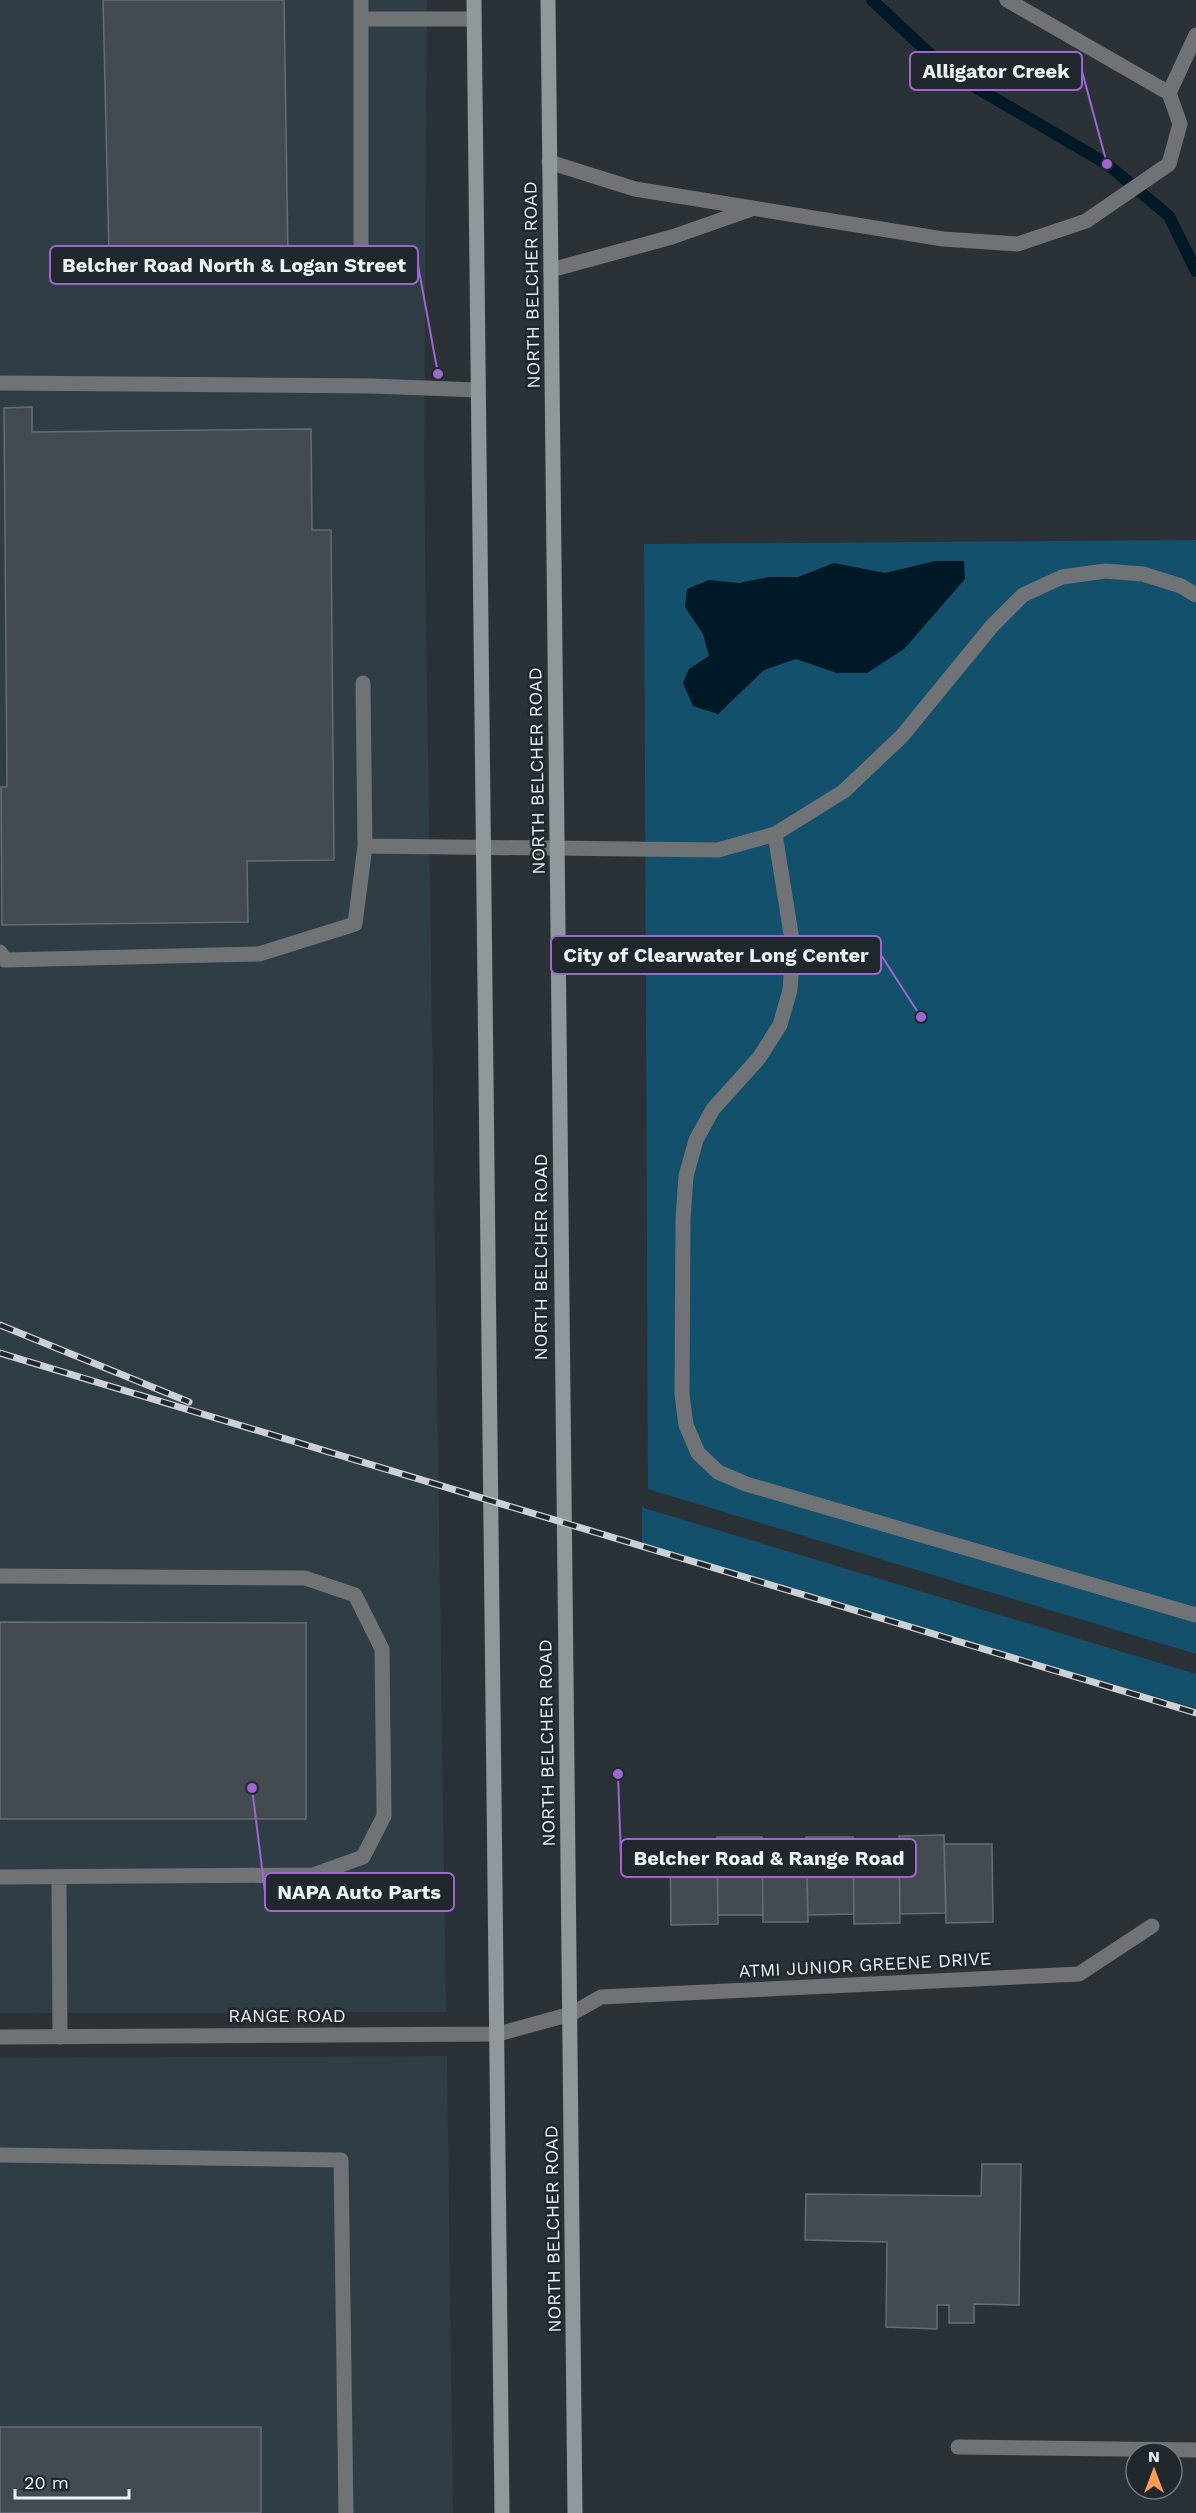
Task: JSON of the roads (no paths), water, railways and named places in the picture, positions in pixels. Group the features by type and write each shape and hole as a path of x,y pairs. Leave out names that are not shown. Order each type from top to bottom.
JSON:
{"main road":[{"path":"474,0 502,2513"},
{"name":"NORTH BELCHER ROAD","path":"548,0 563,1511 576,2513"}],"street":[{"path":"361,0 361,248"},
{"path":"549,162 634,189 943,239 1018,244 1086,221 1169,164 1180,124 1169,93 1007,0"},
{"path":"361,19 474,19"},
{"path":"1169,93 1196,35"},
{"path":"551,270 672,237 750,209"},
{"path":"0,383 372,386 478,390"},
{"path":"365,846 718,850 775,834 844,791 902,736 992,626 1023,595 1062,577 1105,571 1143,574 1180,586 1196,595"},
{"path":"0,952 4,960 259,954 355,924 365,846 363,683"},
{"path":"775,834 793,946 790,990 780,1025 759,1058 713,1109 696,1140 686,1176 683,1220 682,1394 686,1425 698,1453 718,1472 746,1484 1196,1615"},
{"path":"0,1576 305,1578 355,1595 381,1649 384,1816 363,1857 313,1875 0,1877"},
{"path":"59,1877 60,2037"},
{"name":"ATMI JUNIOR GREENE DRIVE","path":"571,2014 601,1997 1079,1974 1152,1926"},
{"name":"RANGE ROAD","path":"0,2037 498,2034 571,2014"},
{"path":"0,2155 341,2160 346,2513"},
{"path":"958,2447 1196,2450"}],"waterway":[{"path":"872,0 948,71 1107,164 1169,216 1196,271"}],"railway":[{"path":"0,1325 189,1402"},
{"path":"0,1353 1196,1713"}],"place":[{"name":"Alligator Creek","path":"1107,164"},
{"name":"Belcher Road North & Logan Street","path":"438,374"},
{"name":"City of Clearwater Long Center","path":"921,1017"},
{"name":"Belcher Road & Range Road","path":"618,1774"},
{"name":"NAPA Auto Parts","path":"252,1788"}]}
